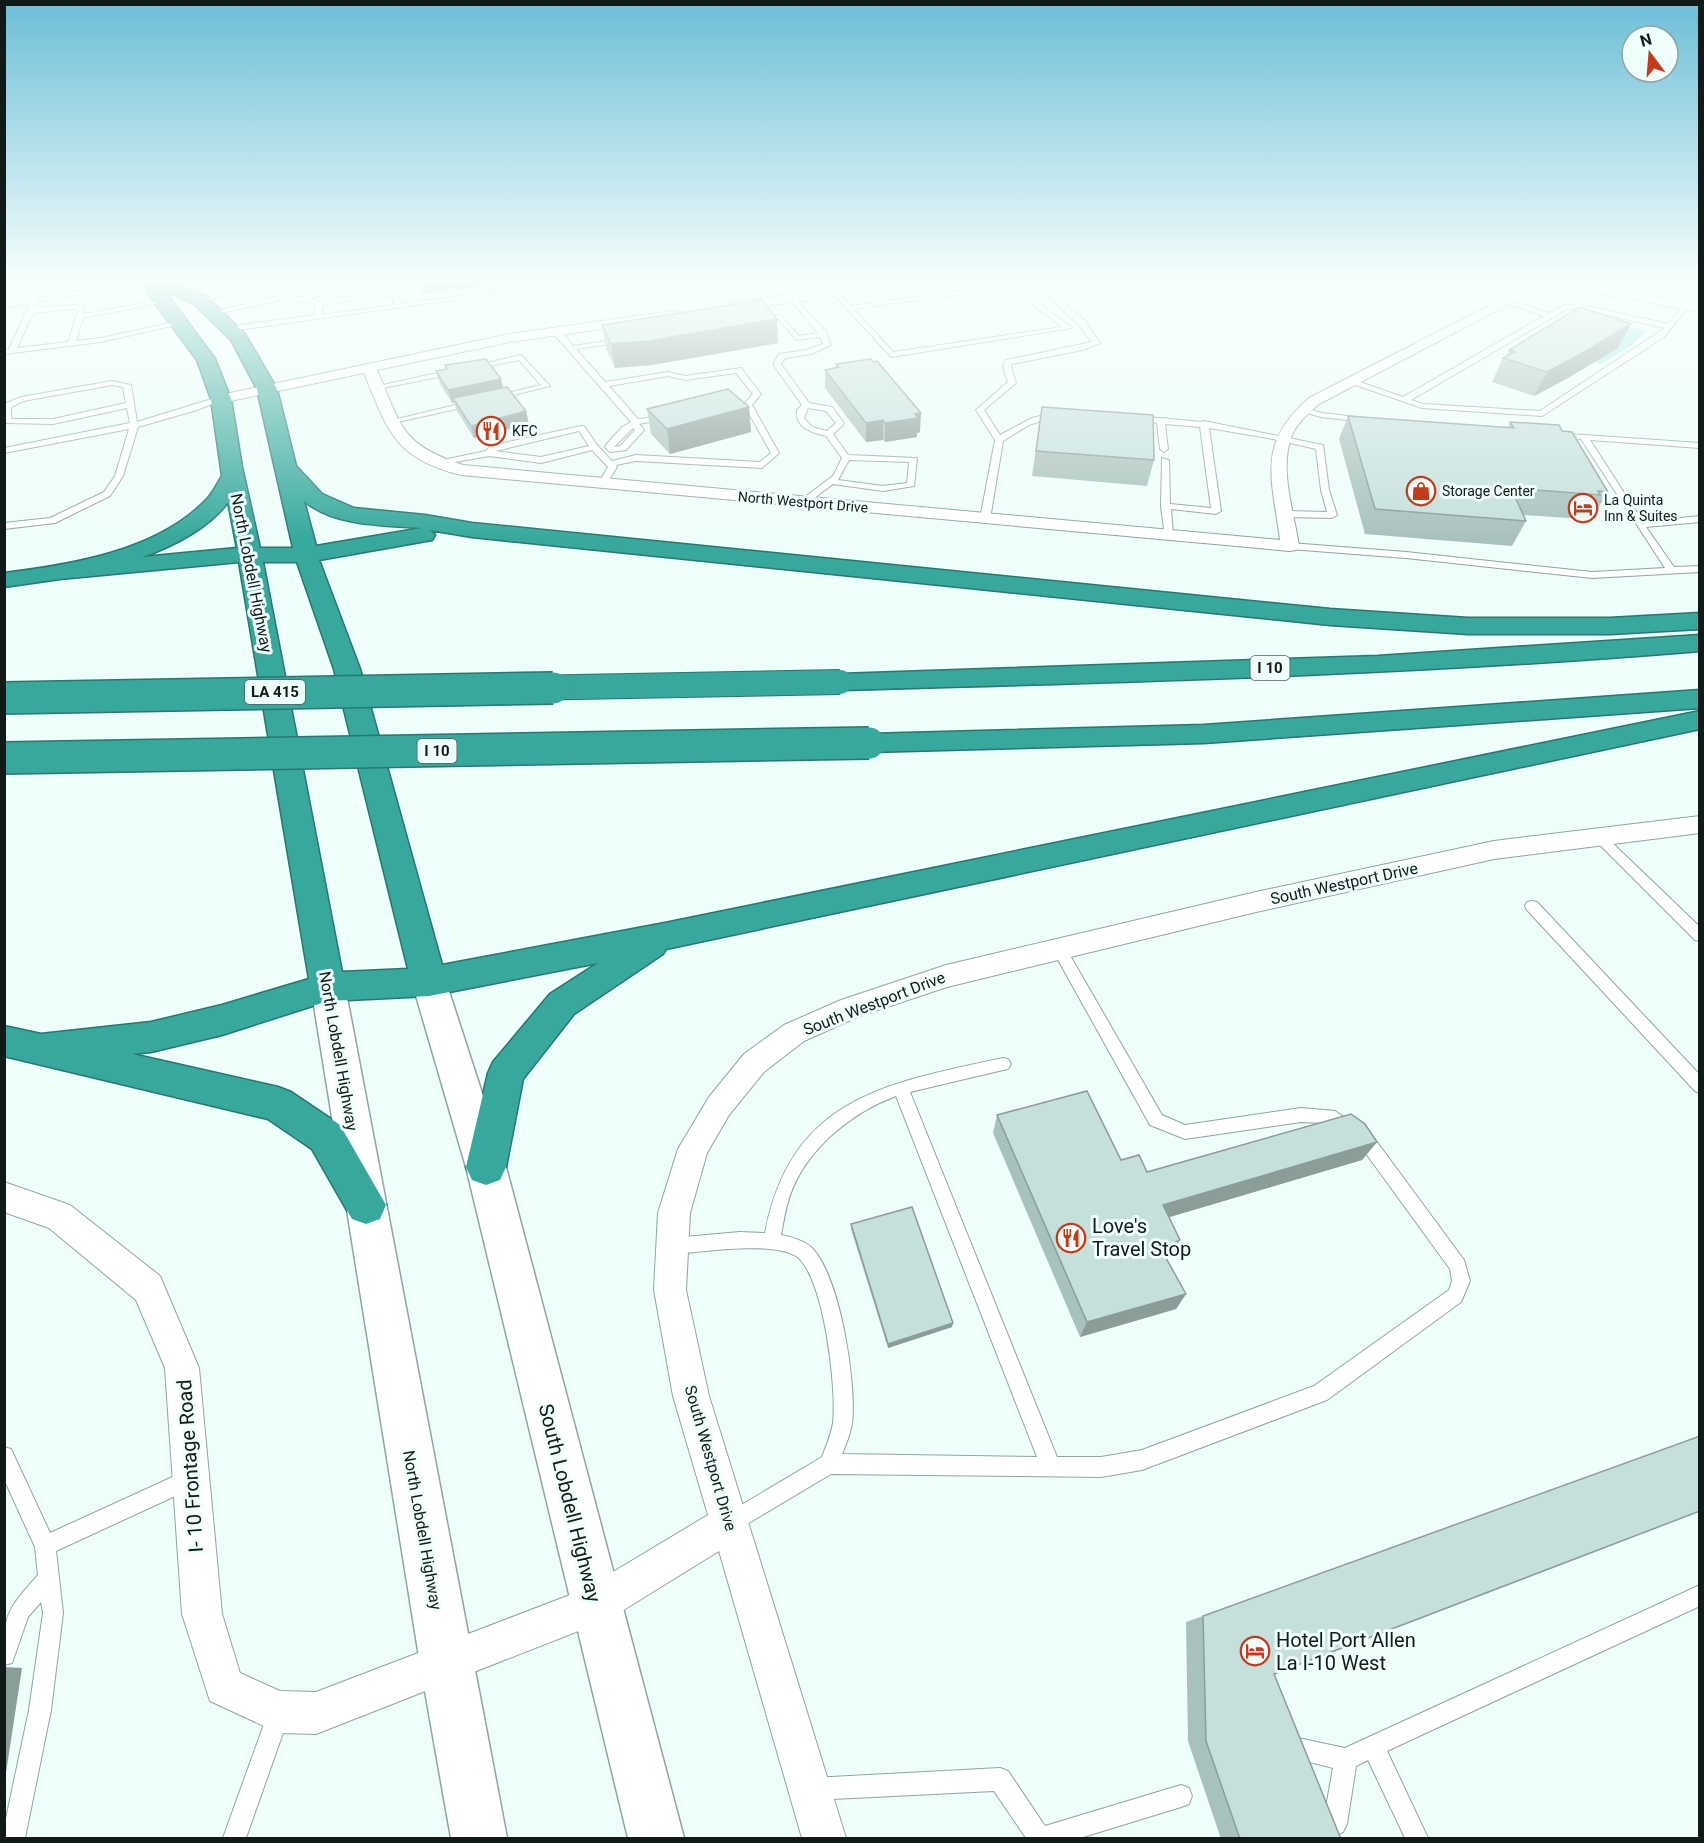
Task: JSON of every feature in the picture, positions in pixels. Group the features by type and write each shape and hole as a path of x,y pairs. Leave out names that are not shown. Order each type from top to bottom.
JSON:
{"highway":[{"name":"North Lobdell Highway","path":"209,368 221,399 233,476 250,555 328,987"},
{"path":"255,368 267,389 306,555 352,688 429,982"},
{"path":"287,469 313,500 341,512 472,530 1330,617 1492,627 1610,626 1700,621"},
{"path":"63,573 114,559 170,536 215,505 233,476"},
{"path":"4,580 225,555 306,555 400,537 472,530"},
{"name":"I 10","path":"4,698 840,682 1366,664 1594,653 1700,643"},
{"name":"I 10","path":"4,758 869,743 1204,734 1700,699"},
{"path":"42,1049 151,1037 222,1020 328,987 429,982 665,936 1700,720"},
{"path":"486,1167 506,1073 562,1004 665,936"},
{"path":"4,1041 278,1104 326,1137 366,1204"}],"street":[{"path":"221,399 369,368"},
{"name":"North Westport Drive","path":"369,368 393,421 409,446 441,463 461,470 1290,546"},
{"path":"1290,546 1278,455 1288,425 1303,409 1379,368"},
{"name":"South Westport Drive","path":"824,1839 691,1396 670,1290 674,1213 693,1149 718,1106 754,1063 794,1033 851,1008 946,976 1256,902 1494,850 1700,824"},
{"name":"South Lobdell Highway","path":"429,982 486,1167 656,1839"},
{"name":"North Lobdell Highway","path":"328,987 479,1839"},
{"name":"I- 10 Frontage Road","path":"4,1197 59,1216 148,1288 183,1368 202,1614 224,1687 298,1712"},
{"path":"298,1712 446,1663 595,1605 730,1523"}],"lane":[{"path":"378,387 469,368"},
{"path":"393,421 546,386 530,368"},
{"path":"588,368 635,424"},
{"path":"780,368 806,405 829,410 840,423 829,434"},
{"path":"985,519 999,440 980,410 1012,383 1006,368"},
{"path":"1404,400 1459,368"},
{"path":"1352,382 1422,406 1542,414 1610,368"},
{"path":"603,385 668,374 685,378 738,370 757,394 748,405 726,409"},
{"path":"4,526 52,521 107,494 119,476 134,425 127,385 112,383 21,399 7,406 7,421 40,423 130,405"},
{"path":"4,451 134,425 190,411 221,399"},
{"path":"607,460 636,458 762,465 775,453 748,405"},
{"path":"806,405 801,410 800,418 809,429 829,434 846,458"},
{"path":"1303,409 1321,415 1377,420"},
{"path":"999,440 1047,414 1067,414"},
{"path":"607,460 613,450 609,447 625,429 635,424 670,417"},
{"path":"1126,418 1203,423 1283,437 1320,447 1325,490 1332,515 1287,514"},
{"path":"1161,420 1164,449"},
{"path":"1166,506 1216,511 1203,423"},
{"path":"489,453 493,448 581,428 594,447 613,467 602,484"},
{"path":"1550,434 1700,446"},
{"path":"1584,437 1672,571"},
{"path":"441,463 489,453 540,460 594,447"},
{"path":"831,481 891,488 903,488 911,483 914,460 846,458"},
{"path":"803,502 837,477 846,458"},
{"path":"1165,460 1168,535"},
{"path":"1640,525 1700,519"},
{"path":"1290,546 1406,555 1592,575 1700,569"},
{"path":"1599,837 1700,936"},
{"path":"1532,906 1700,1086"},
{"path":"730,1523 829,1464 1101,1467 1142,1460 1320,1393 1455,1296 1461,1281 1458,1266 1368,1143 1329,1116 1301,1115 1185,1132 1156,1120 1059,949"},
{"path":"772,1240 783,1192 796,1166 814,1144 838,1121 873,1098 1003,1064"},
{"path":"901,1089 1051,1467"},
{"path":"672,1246 772,1240 804,1251 817,1271 828,1300 841,1374 842,1424 829,1464"},
{"path":"4,1456 45,1546 53,1613 40,1710 14,1839"},
{"path":"45,1546 191,1478"},
{"path":"4,1655 20,1610 49,1578"},
{"path":"1298,1749 1346,1759 1700,1595"},
{"path":"234,1839 298,1712"},
{"path":"1373,1746 1417,1839"},
{"path":"1335,1824 1346,1759"},
{"path":"810,1789 1000,1779 1039,1839"},
{"path":"1044,1839 1181,1796"}],"building":[{"path":"493,368 501,379 448,390 436,371"},
{"path":"883,368 921,413 915,414 918,418 885,423 883,420 866,423 825,370"},
{"path":"1534,368 1555,368 1547,372"},
{"path":"507,387 526,411 471,426 453,398"},
{"path":"728,389 749,407 667,429 647,409"},
{"path":"1042,407 1153,415 1154,460 1036,451"},
{"path":"1348,416 1514,428 1510,422 1559,425 1562,431 1572,432 1608,492 1598,491 1600,495 1511,488 1526,521 1375,509"},
{"path":"1087,1091 1121,1160 1139,1155 1147,1172 1351,1114 1365,1124 1377,1142 1163,1205 1180,1240 1161,1249 1186,1294 1087,1322 997,1115"},
{"path":"912,1207 953,1323 888,1344 851,1224"},
{"name":"Hotel Port Allen La I-10 West","path":"1700,1436 1700,1511 1274,1674 1341,1839 1240,1839 1206,1741 1203,1616"}],"place":[{"name":"KFC","path":"491,431"},
{"name":"Storage Center","path":"1421,491"},
{"name":"La Quinta Inn & Suites","path":"1583,508"},
{"name":"Love's Travel Stop","path":"1071,1238"},
{"name":"Hotel Port Allen La I-10 West","path":"1255,1651"}]}
